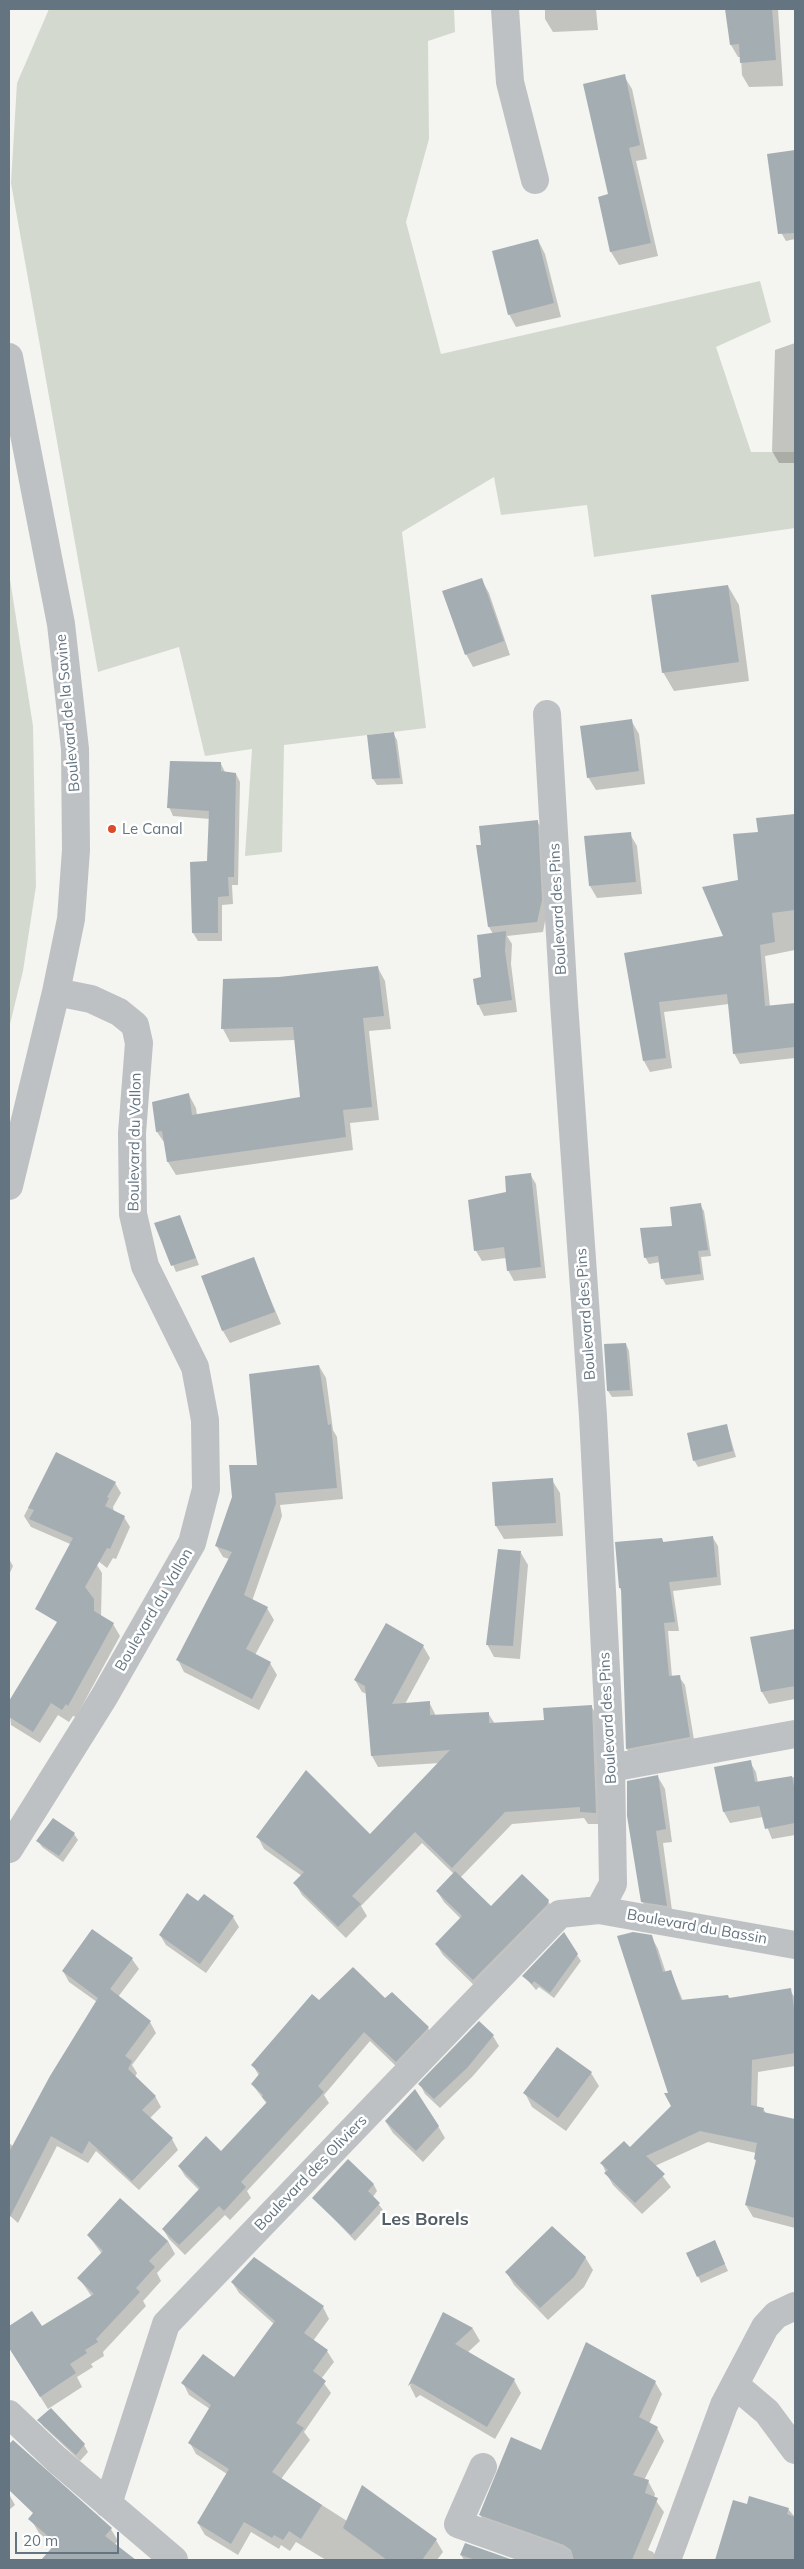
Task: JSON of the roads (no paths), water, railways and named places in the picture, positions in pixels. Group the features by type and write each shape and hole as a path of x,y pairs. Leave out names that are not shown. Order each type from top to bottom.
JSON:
{"street":[{"path":"505,9 510,82 535,180"},
{"name":"Boulevard de la Savine","path":"9,357 61,624 75,749 76,850 71,919 56,992 9,1186"},
{"name":"Boulevard des Pins","path":"547,714 564,1012 593,1416 611,1768 613,1884 599,1910"},
{"name":"Boulevard du Vallon","path":"9,1849 104,1697 192,1543 206,1489 205,1420 195,1367 145,1266 133,1214 132,1133 139,1044 135,1025 119,1012 91,999 56,992"},
{"path":"611,1768 795,1734"},
{"name":"Boulevard du Bassin","path":"599,1910 795,1945"},
{"name":"Boulevard des Oliviers","path":"108,2504 166,2324 560,1914 599,1910"},
{"path":"667,2560 724,2405 765,2327 776,2315 795,2306"},
{"path":"735,2385 767,2412 795,2450"},
{"path":"9,2414 108,2504 174,2560"},
{"path":"483,2467 458,2524 559,2560"}],"place":[{"name":"Le Canal","path":"112,829"}],"district":[{"name":"Les Borels","path":"425,2220"}]}
